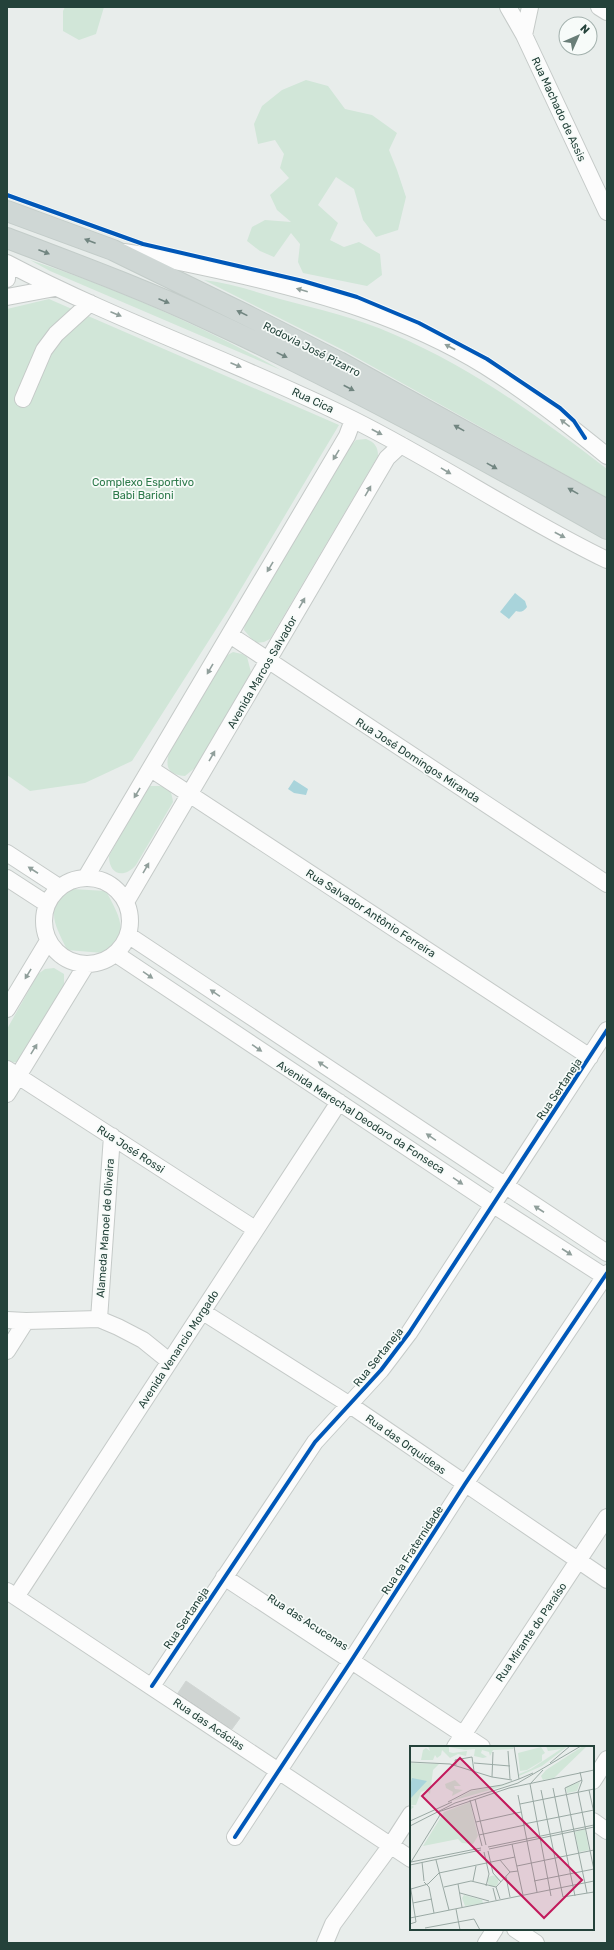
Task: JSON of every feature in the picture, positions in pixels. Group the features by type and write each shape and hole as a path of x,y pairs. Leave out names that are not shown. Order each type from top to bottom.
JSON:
{"main road":[{"name":"Rodovia José Pizarro","path":"7,211 113,250 339,362 607,510"},
{"name":"Rodovia José Pizarro","path":"7,238 101,274 208,319 314,370 607,529"}],"street":[{"name":"Rua Machado de Assis","path":"508,7 524,34 607,212"},
{"path":"524,34 530,7"},
{"path":"599,7 607,12"},
{"path":"113,250 151,256 294,288 339,301 394,321 437,340 484,366 535,399 607,456"},
{"name":"Rua Cica","path":"7,263 55,288 266,378 353,420 401,444 484,493 607,560"},
{"path":"7,270 7,279"},
{"path":"7,297 55,288"},
{"path":"23,399 44,350 56,334 90,303"},
{"path":"86,877 347,436 353,420"},
{"name":"Avenida Marcos Salvador","path":"126,902 387,458 401,444"},
{"name":"Rua José Domingos Miranda","path":"230,635 607,884"},
{"name":"Rua Salvador Antônio Ferreira","path":"151,769 590,1057"},
{"path":"7,853 59,887"},
{"path":"86,877 96,878 110,884 121,894 126,902 131,918 128,935 116,954 98,963 86,965 74,963 64,958 55,950 48,941 44,929 44,916 47,904 59,887 72,880 86,877"},
{"path":"7,878 47,904"},
{"name":"Avenida Marechal Deodoro da Fonseca","path":"128,935 607,1253"},
{"path":"7,1009 48,941"},
{"name":"Avenida Marechal Deodoro da Fonseca","path":"116,954 492,1204 606,1276"},
{"path":"7,1094 12,1072 86,965"},
{"name":"Rua Sertaneja","path":"152,1686 315,1442 381,1370 409,1333 492,1204 590,1057 605,1040"},
{"name":"Rua José Rossi","path":"12,1072 256,1229"},
{"name":"Avenida Venancio Morgado","path":"12,1594 202,1312 339,1102"},
{"name":"Alameda Manoel de Oliveira","path":"99,1319 112,1136"},
{"name":"Rua da Fraternidade","path":"234,1837 352,1661 465,1484 606,1276"},
{"name":"Rua das Orquideas","path":"202,1312 350,1405 607,1580"},
{"path":"7,1320 26,1321 99,1319 143,1340 169,1361"},
{"path":"7,1351 26,1321"},
{"name":"Rua Mirante do Paraíso","path":"459,1740 579,1562 607,1517"},
{"name":"Rua das Acucenas","path":"224,1577 352,1661 459,1740 479,1746"},
{"name":"Rua das Acácias","path":"12,1594 410,1858"},
{"path":"594,1779 607,1759"},
{"path":"325,1943 333,1924 391,1845 410,1816"},
{"path":"594,1822 607,1831"},
{"path":"486,1943 494,1930"},
{"path":"516,1930 536,1943"}],"green space":[{"path":"65,7 104,7 96,34 79,40 63,31 63,11"},
{"path":"306,80 328,86 345,109 372,115 397,133 389,150 406,197 398,230 376,237 363,220 354,189 336,177 318,205 338,223 330,240 344,247 359,242 380,254 382,275 367,286 303,273 298,262 300,244 291,233 274,257 260,251 247,241 252,227 265,220 291,222 277,210 270,195 289,178 280,168 284,154 275,140 258,144 254,124 262,106 282,90"},
{"path":"30,260 94,283 190,323 281,370 50,271"},
{"path":"204,280 243,288 366,323 393,334 451,362 530,412 607,469 607,498 343,350"},
{"name":"Complexo Esportivo Babi Barioni","path":"49,299 339,425 229,609 132,761 85,783 30,791 7,775 7,309"},
{"path":"366,439 375,445 378,456 270,639 264,642 255,643 244,630 245,623 347,450 356,440"},
{"path":"233,652 247,657 251,672 196,767 185,776 174,773 168,768 170,750 226,656"},
{"path":"150,786 160,786 169,789 173,802 136,865 127,872 118,873 114,871 109,856 143,795"},
{"path":"72,889 106,891 115,909 120,924 120,932 118,939 103,953 67,950 54,917 57,903"},
{"path":"54,968 64,974 64,987 18,1062 7,1063 7,1029 38,974 45,969"}],"water":[{"path":"515,593 525,601 527,607 525,610 519,612 516,611 509,619 500,612"},
{"path":"294,780 308,789 306,795 294,793 288,789"}],"building":[{"path":"186,1681 240,1718 232,1729 178,1693"}],"cycle path":[{"path":"7,195 143,244 303,281 357,297 419,323 487,359 560,408 574,421 585,438"},
{"path":"152,1686 315,1442 381,1370 409,1333 607,1030"},
{"path":"235,1837 465,1484 607,1273"}]}
